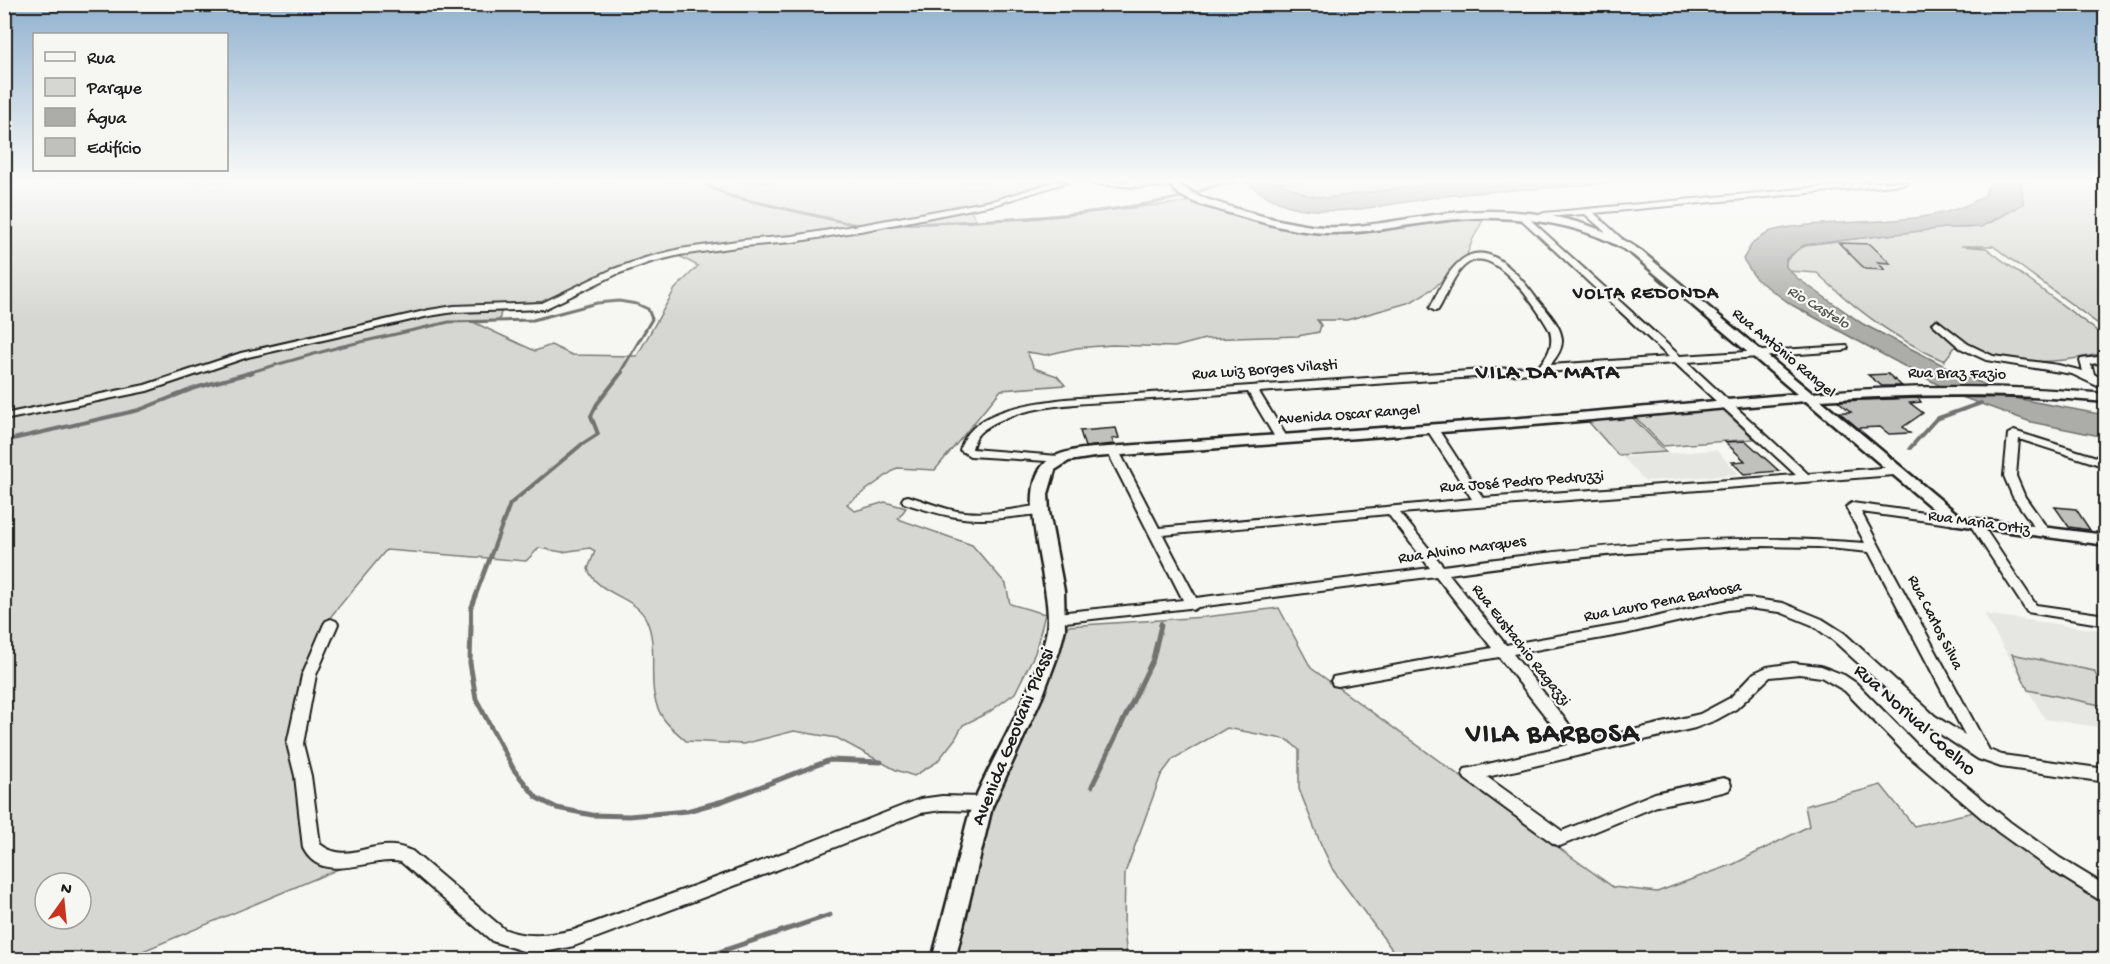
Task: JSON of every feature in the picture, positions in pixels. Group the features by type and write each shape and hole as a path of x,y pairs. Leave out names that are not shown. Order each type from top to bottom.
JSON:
{"main road":[{"path":"1301,227 1347,229 1365,227"},
{"path":"1575,227 1619,241"},
{"name":"Rua Antônio Rangel","path":"1619,241 1637,253 1956,521"},
{"name":"Rua Braz Fazio","path":"1808,398 1902,391 1949,391 2106,398"},
{"name":"Avenida Oscar Rangel","path":"1058,460 1113,451 1808,398"},
{"path":"1057,618 1056,591 1041,509 1044,476 1051,465 1058,460"},
{"name":"Rua Maria Ortiz","path":"1956,521 2105,540"},
{"name":"Avenida Geovani Piassi","path":"943,960 982,804 997,768 1016,736 1048,659 1057,618"}],"street":[{"path":"4,417 147,387 245,355 429,313 454,309 544,306 614,272 680,252 801,238 866,227"},
{"path":"1536,227 1805,477"},
{"name":"Rua Antônio Rangel","path":"1604,227 1619,241"},
{"path":"1436,308 1462,264 1469,259 1482,256 1496,261 1513,274 1556,335 1556,348 1544,368"},
{"path":"1937,323 1974,352 1991,358 2062,369 2090,377 2106,387"},
{"name":"Rua Luiz Borges Vilasti","path":"1058,460 970,453 966,450 965,444 969,436 992,420 1023,409 1065,402 1843,348"},
{"path":"2062,369 2106,359"},
{"path":"2085,362 2090,377"},
{"path":"2090,377 2106,376"},
{"path":"1251,388 1282,439"},
{"path":"1432,428 1480,502"},
{"path":"2044,532 2019,497 2010,476 2014,434 2106,464"},
{"path":"1113,451 1193,605"},
{"name":"Rua José Pedro Pedruzzi","path":"1154,532 1480,502 1894,471"},
{"path":"908,500 944,512 967,516 1041,509"},
{"name":"Rua Maria Ortiz","path":"1852,507 1956,521"},
{"name":"Rua Carlos Silva","path":"1852,507 1984,755"},
{"name":"Rua Eustachio Ragazzi","path":"1391,510 1578,747"},
{"path":"1975,523 2032,609 2106,620"},
{"name":"Rua Alvino Marques","path":"1057,618 1193,605 1566,554 1707,543 1772,542 1874,548"},
{"name":"Rua Lauro Pena Barbosa","path":"1338,681 1625,629 1728,605 1748,603 1783,608 1816,622 1839,637 1930,720 1984,755 2001,761 2106,776"},
{"path":"332,624 309,675 295,744 303,776 312,848 318,854 333,861 350,861 397,852 406,856 498,935 512,942 550,944 574,938 789,858 920,806 942,803 982,804"},
{"name":"Rua Norival Coelho","path":"1723,785 1654,800 1560,839 1472,774 1712,716 1736,701 1755,678 1770,671 1815,670 1827,673 1849,687 1908,746 2018,837 2077,880 2106,896"}],"shaded area":[{"path":"1716,450 1739,474 1645,481 1623,457"},
{"path":"1984,614 2105,631 2105,728 2045,719"}],"green space":[{"path":"5,227 1302,227 1357,230 1389,227 1479,227 1466,257 1434,288 1411,302 1347,320 1317,320 1321,325 1319,332 1298,336 1205,339 1175,347 1112,345 1076,348 1046,355 1027,352 1034,368 1057,376 1065,385 1001,390 935,470 897,468 847,504 855,511 885,502 906,508 898,519 972,545 1006,584 1010,604 1045,614 1035,653 1015,693 989,712 963,725 937,762 914,776 896,770 837,738 794,731 743,744 686,741 665,721 657,706 653,682 652,644 646,619 633,605 607,590 593,578 588,569 595,551 590,548 562,552 539,548 526,561 386,550 322,627 314,654 298,754 305,840 353,863 124,959 5,959","holes":["675,254 698,266 675,289 637,356 572,355 551,345 535,351 475,323 499,321 502,307 550,306 630,266"]},
{"path":"2105,227 2105,329 1993,246 1961,246 1986,248 2105,337 2105,353 2062,360 2030,361 1955,347 1944,361 1908,343 1877,323 1817,273 1788,271 1784,263 1798,249 1811,244 1946,228"},
{"path":"1722,409 1754,439 1663,446 1634,416"},
{"path":"1631,416 1666,452 1618,455 1587,420"},
{"path":"1279,608 1311,668 1613,887 1657,892 1734,864 1809,826 1805,806 1881,785 1914,826 1990,808 2072,866 2105,886 2105,959 1399,959 1333,870 1299,789 1299,750 1288,740 1227,728 1173,759 1161,775 1125,873 1124,928 1127,959 949,960 989,811 1052,671 1067,626 1205,617"},
{"path":"2012,654 2094,671 2105,694 2105,706 2028,690"}],"water":[{"name":"Rio Castelo","path":"1792,227 1981,227 1945,228 1804,245 1786,259 1786,267 1797,278 1863,324 1962,375 2019,399 2105,415 2105,437 2031,422 1959,396 1792,305 1756,279 1743,259 1753,242 1771,231"}],"building":[{"path":"1839,243 1870,244 1890,263 1877,262 1885,270 1865,269"},
{"path":"1888,374 1902,386 1882,386 1868,375"},
{"path":"1918,398 1921,402 1910,403 1923,413 1903,427 1910,433 1889,434 1880,427 1858,428 1839,412 1851,412 1838,401"},
{"path":"1116,428 1119,438 1112,439 1114,444 1085,447 1080,431"},
{"path":"1746,441 1779,471 1744,474 1732,462 1745,461 1725,442"},
{"path":"2055,507 2076,509 2090,530 2069,527"}],"waterway":[{"path":"247,373 339,347 449,322 533,320 597,303 619,301 637,304 648,309 652,319 620,373"},
{"path":"4,441 139,410 195,388 253,372"},
{"path":"471,625 471,608 510,504 581,445 598,434 591,416 597,404 622,372"},
{"path":"1910,448 1936,419 1981,403"},
{"path":"1160,627 1161,623"},
{"path":"471,625 470,663 476,699 514,770 537,798 557,808 592,815 629,816 687,811 723,801 830,760 881,762"},
{"path":"1092,786 1153,659 1161,625"},
{"path":"695,960 830,915"}],"district":[{"name":"VOLTA REDONDA","path":"1646,294"},
{"name":"VILA DA MATA","path":"1548,374"},
{"name":"VILA BARBOSA","path":"1553,736"}]}
